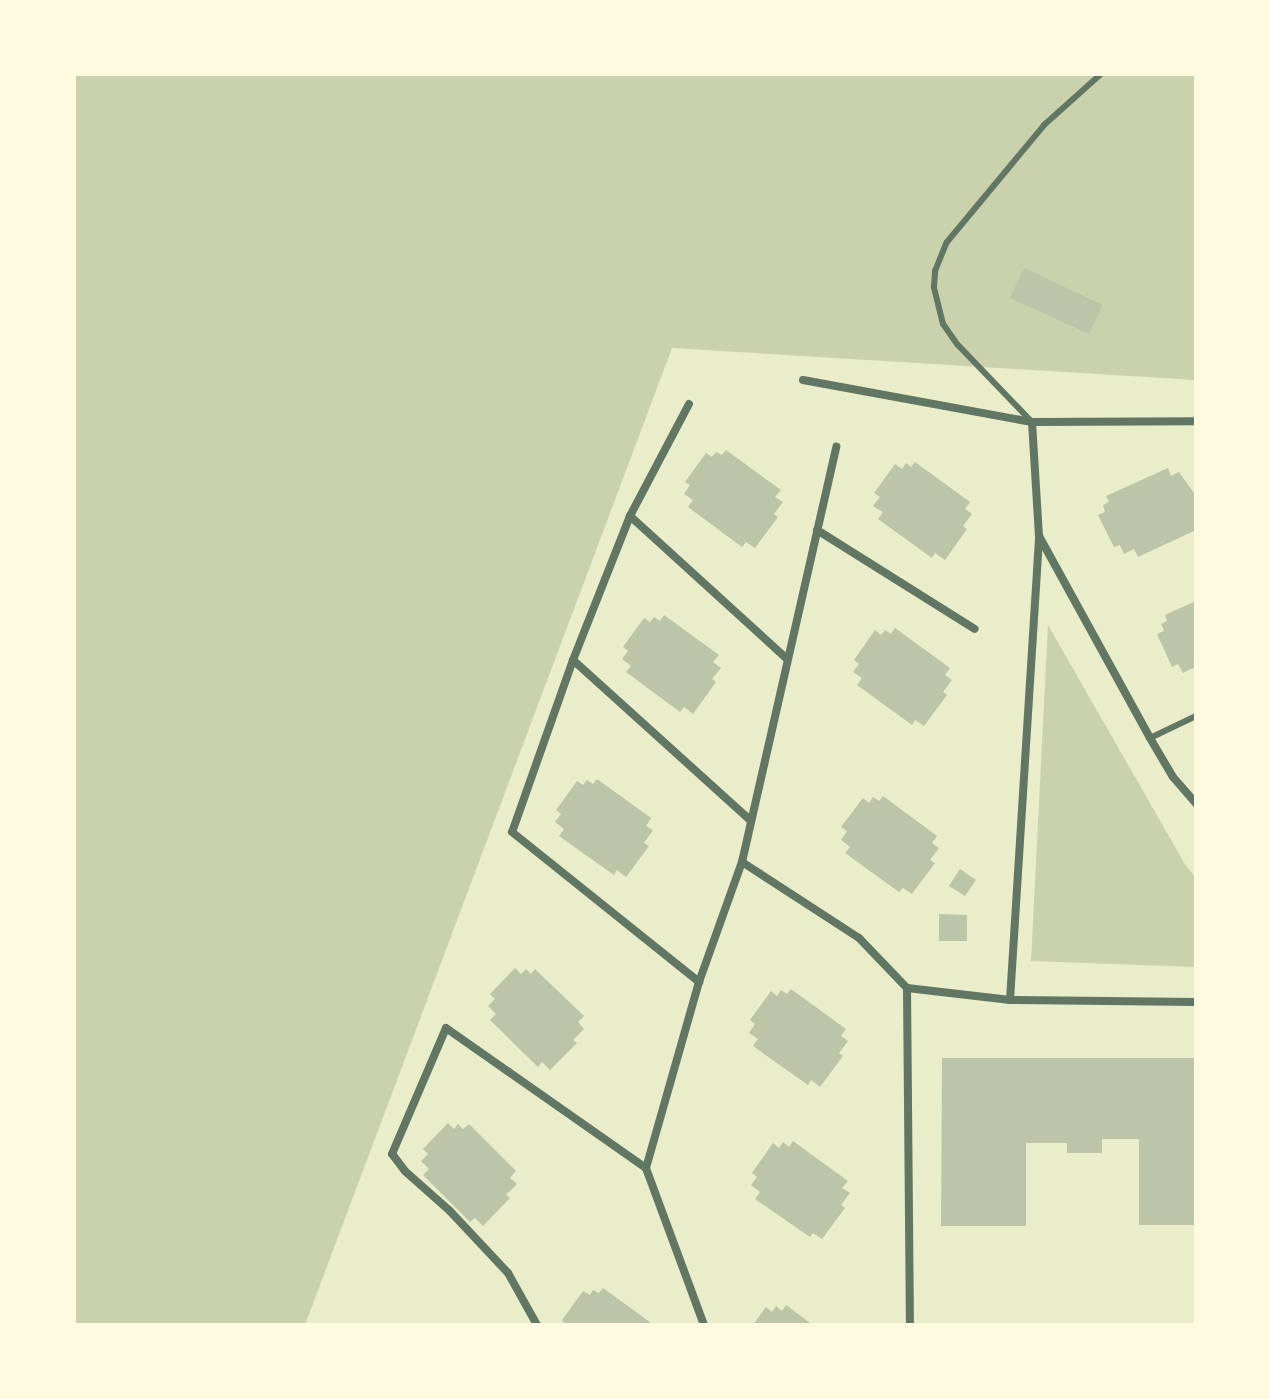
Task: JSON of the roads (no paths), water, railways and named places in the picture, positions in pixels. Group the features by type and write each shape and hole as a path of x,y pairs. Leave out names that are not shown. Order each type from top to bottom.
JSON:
{"street":[{"path":"803,380 1032,422 1196,421"},
{"path":"689,404 630,516 573,660 512,832 699,982"},
{"path":"1010,1000 1039,536 1032,422"},
{"path":"646,1168 699,982 742,862 836,447"},
{"path":"630,516 787,659"},
{"path":"817,530 975,629"},
{"path":"1039,536 1150,738 1173,777 1196,803"},
{"path":"573,660 750,820"},
{"path":"742,862 859,938 907,988 1010,1000 1196,1002"},
{"path":"907,988 910,1325"},
{"path":"537,1325 508,1273 450,1211 405,1171 392,1154 446,1028 646,1168 704,1325"}],"lane":[{"path":"1032,422 957,344 943,324 934,287 935,271 947,242 1044,125 1101,74"},
{"path":"1150,738 1196,716"}]}
